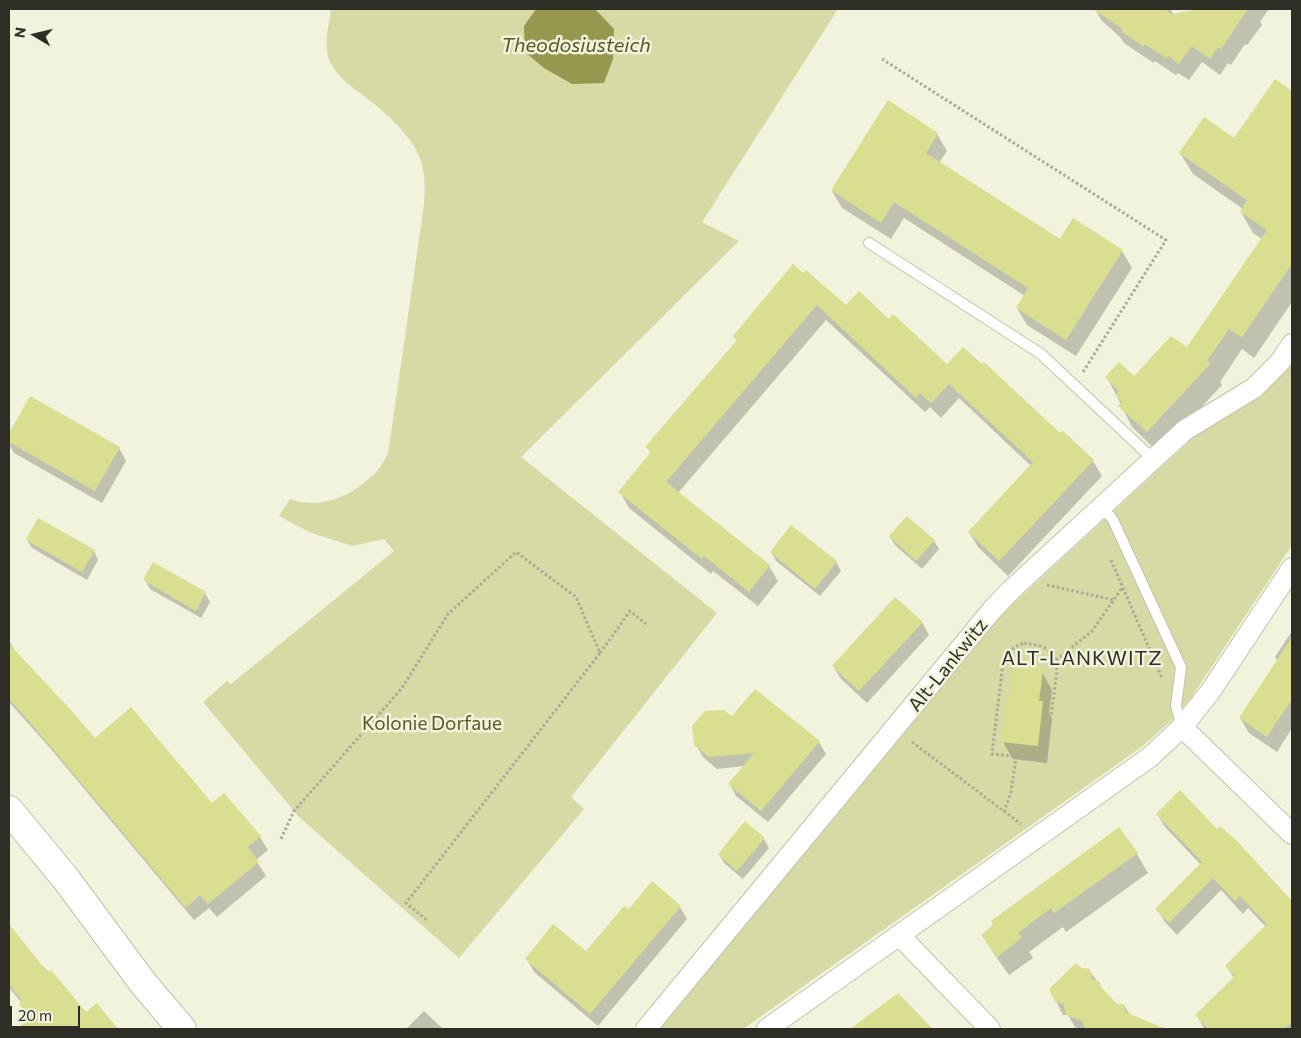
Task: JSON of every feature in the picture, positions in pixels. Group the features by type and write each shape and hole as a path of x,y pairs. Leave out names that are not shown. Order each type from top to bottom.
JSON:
{"main road":[{"path":"9,810 66,879 143,983 182,1029"}],"street":[{"name":"Alt-Lankwitz","path":"646,1029 1005,597 1185,430 1254,388 1280,362 1292,344"},
{"path":"767,1029 1150,757 1182,727 1221,676 1292,568"},
{"path":"1182,727 1292,834"},
{"path":"899,935 990,1029"}],"lane":[{"path":"869,243 1040,354 1154,460"},
{"path":"1101,509 1113,520 1181,667 1176,706 1182,727"}],"path":[{"path":"882,59 1166,240 1074,385"},
{"path":"281,839 294,811 402,688 448,614 516,552 576,597 600,653"},
{"path":"1109,556 1166,685"},
{"path":"1040,584 1114,600"},
{"path":"1056,660 1092,631 1122,588"},
{"path":"427,920 406,904 600,653 630,611 646,624"},
{"path":"1024,643 1038,645 1050,650 1056,660 1057,670 1045,760 1017,757 992,754 1002,663 1007,653 1014,646 1024,643"},
{"path":"895,730 1038,837"},
{"path":"1004,812 1011,792 1018,744"}],"green space":[{"name":"Kolonie Dorfaue","path":"331,9 838,9 702,222 739,241 521,457 717,613 571,797 584,809 459,958 299,817 203,702 227,681 231,684 394,551 384,539 352,546 309,532 279,516 290,499 301,502 324,502 336,499 357,488 377,471 388,454 424,205 425,181 421,161 412,143 383,112 342,78 330,62 327,42"},
{"path":"1292,362 1292,545 1191,698 1174,718 1143,746 743,1029 657,1029 1004,612 1195,436 1255,400 1268,389"}],"water":[{"name":"Theodosiusteich","path":"536,9 595,9 614,29 613,59 604,83 572,84 544,68 525,52 524,26"}],"building":[{"path":"1093,9 1164,9 1172,14 1199,9 1248,9 1221,49 1218,47 1210,59 1192,46 1179,64 1145,44 1144,47 1121,31 1123,29"},
{"path":"1275,79 1292,91 1292,264 1242,337 1229,329 1207,361 1211,363 1147,432 1118,406 1122,402 1115,395 1119,391 1105,377 1119,362 1134,376 1171,336 1187,347 1267,230 1240,212 1247,200 1179,153 1204,117 1234,138"},
{"path":"888,100 938,133 926,153 1060,239 1073,218 1123,250 1066,340 1016,308 1028,288 894,202 881,223 831,190"},
{"path":"793,264 803,273 806,270 846,305 859,291 889,319 893,314 947,364 963,347 982,364 984,362 1060,433 1063,431 1094,460 999,561 968,532 1033,462 949,384 931,403 920,393 916,398 817,305 666,482 770,565 749,592 704,556 702,559 618,492 651,452 645,447 737,340 733,336"},
{"path":"30,396 120,447 95,491 9,442 9,433"},
{"path":"907,516 935,540 916,561 889,536"},
{"path":"38,518 95,550 82,572 26,540"},
{"path":"791,525 837,561 815,589 770,552"},
{"path":"153,562 206,592 196,611 143,580"},
{"path":"895,597 923,622 859,691 832,666"},
{"path":"1292,637 1292,699 1267,737 1239,718"},
{"path":"9,644 95,738 131,707 212,803 224,793 261,836 248,847 259,862 208,904 200,895 186,908 9,699"},
{"path":"1023,660 1035,661 1043,671 1039,701 1043,701 1038,746 1001,742 1007,696 1010,697 1013,668"},
{"path":"755,689 820,741 761,811 728,784 754,753 709,757 694,745 692,726 705,711 724,710 732,716"},
{"path":"1180,790 1217,829 1220,826 1237,841 1292,901 1292,1022 1284,1029 1208,1029 1195,1015 1235,976 1225,966 1267,924 1240,896 1235,901 1213,878 1169,923 1155,909 1202,862 1156,814"},
{"path":"745,821 765,838 737,871 718,854"},
{"path":"1119,827 1138,853 1054,913 1051,908 1018,933 1022,938 997,957 981,935 993,925 991,921"},
{"path":"652,881 681,906 590,1014 525,959 553,924 586,951 624,906 629,909"},
{"path":"9,924 41,964 49,972 51,970 86,1012 97,1003 118,1029 16,1029 31,1018 19,1004 22,1001 9,984"},
{"path":"1076,963 1082,968 1090,969 1092,979 1100,982 1100,986 1117,1004 1124,1004 1125,1012 1166,1029 1085,1029 1082,1021 1066,1015 1063,1003 1055,1002 1049,989"},
{"path":"898,993 933,1029 850,1029"}],"district":[{"name":"ALT-LANKWITZ","path":"1082,658"}]}
